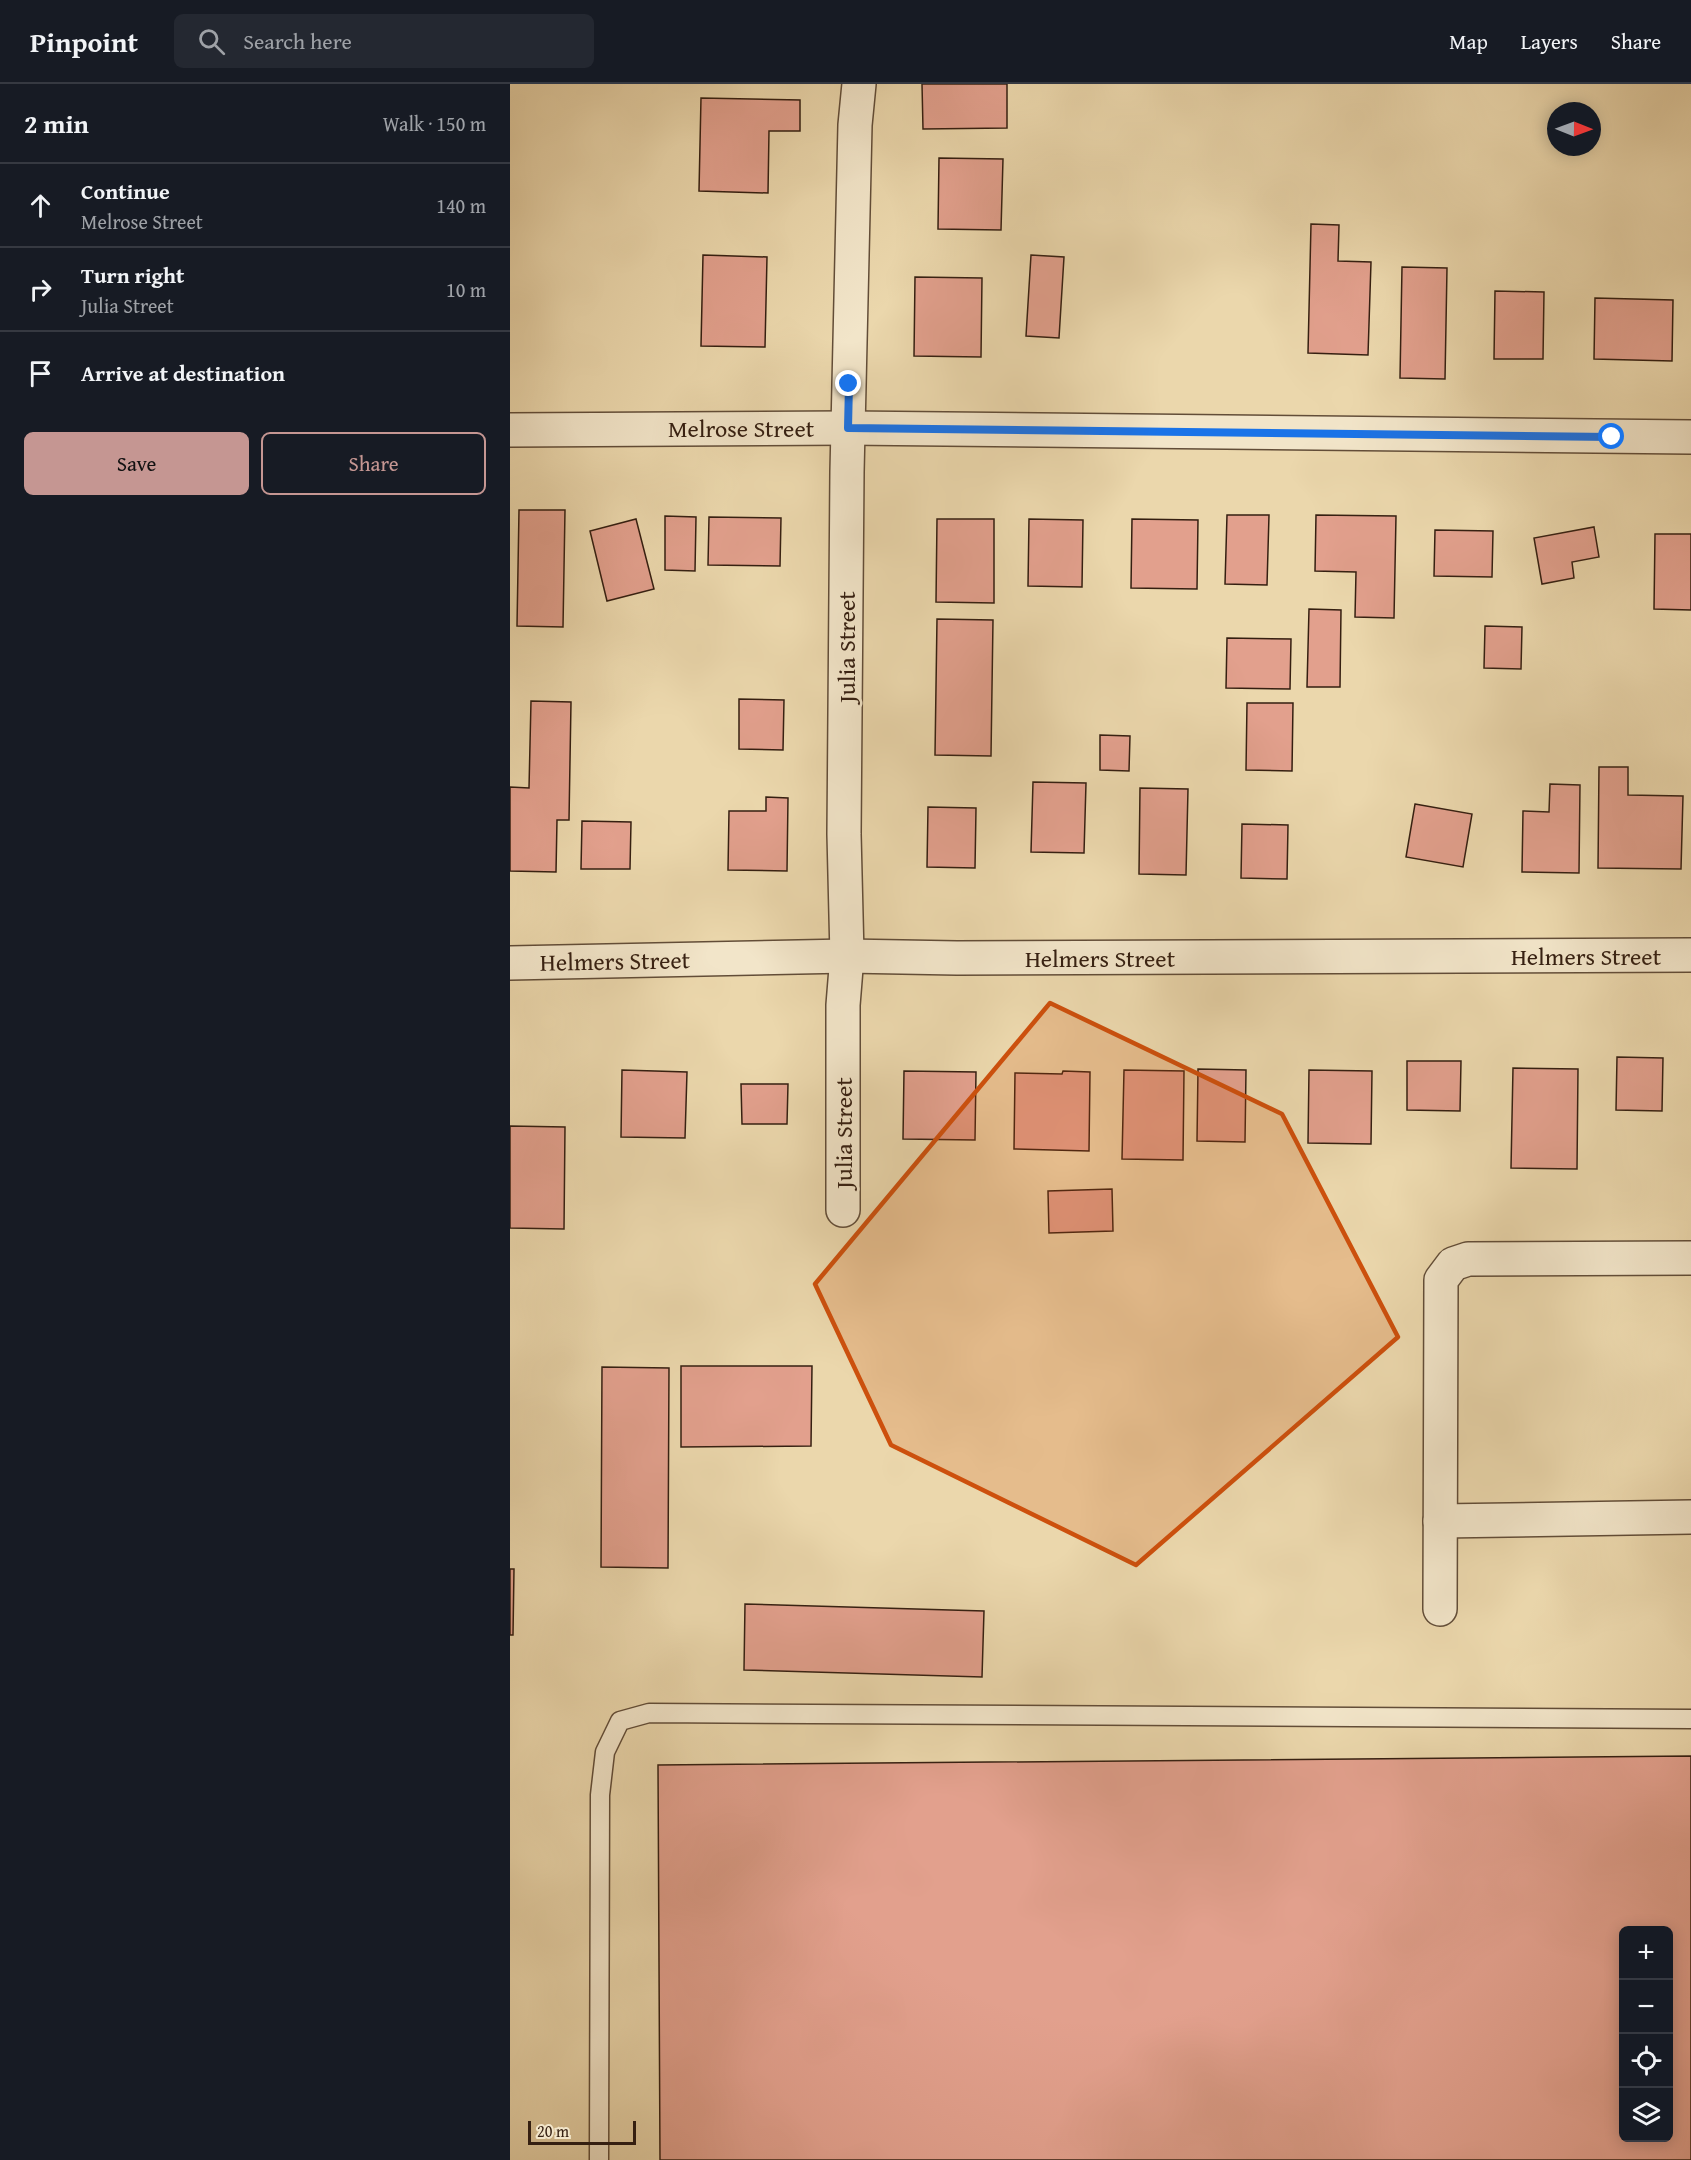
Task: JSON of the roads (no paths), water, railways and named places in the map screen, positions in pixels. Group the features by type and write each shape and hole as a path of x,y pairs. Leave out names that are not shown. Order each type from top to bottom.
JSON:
{"street":[{"name":"Julia Street","path":"843,1210 843,1005 847,956 844,823 848,428 855,125 859,84"},
{"name":"Melrose Street","path":"510,430 848,428 1691,437"},
{"name":"Helmers Street","path":"510,963 847,956 980,958 1691,955"},
{"path":"1440,1608 1441,1280 1453,1264 1468,1259 1691,1258"},
{"path":"1440,1521 1691,1517"}],"lane":[{"path":"599,2160 600,1795 605,1752 620,1721 649,1713 1691,1719"}]}
